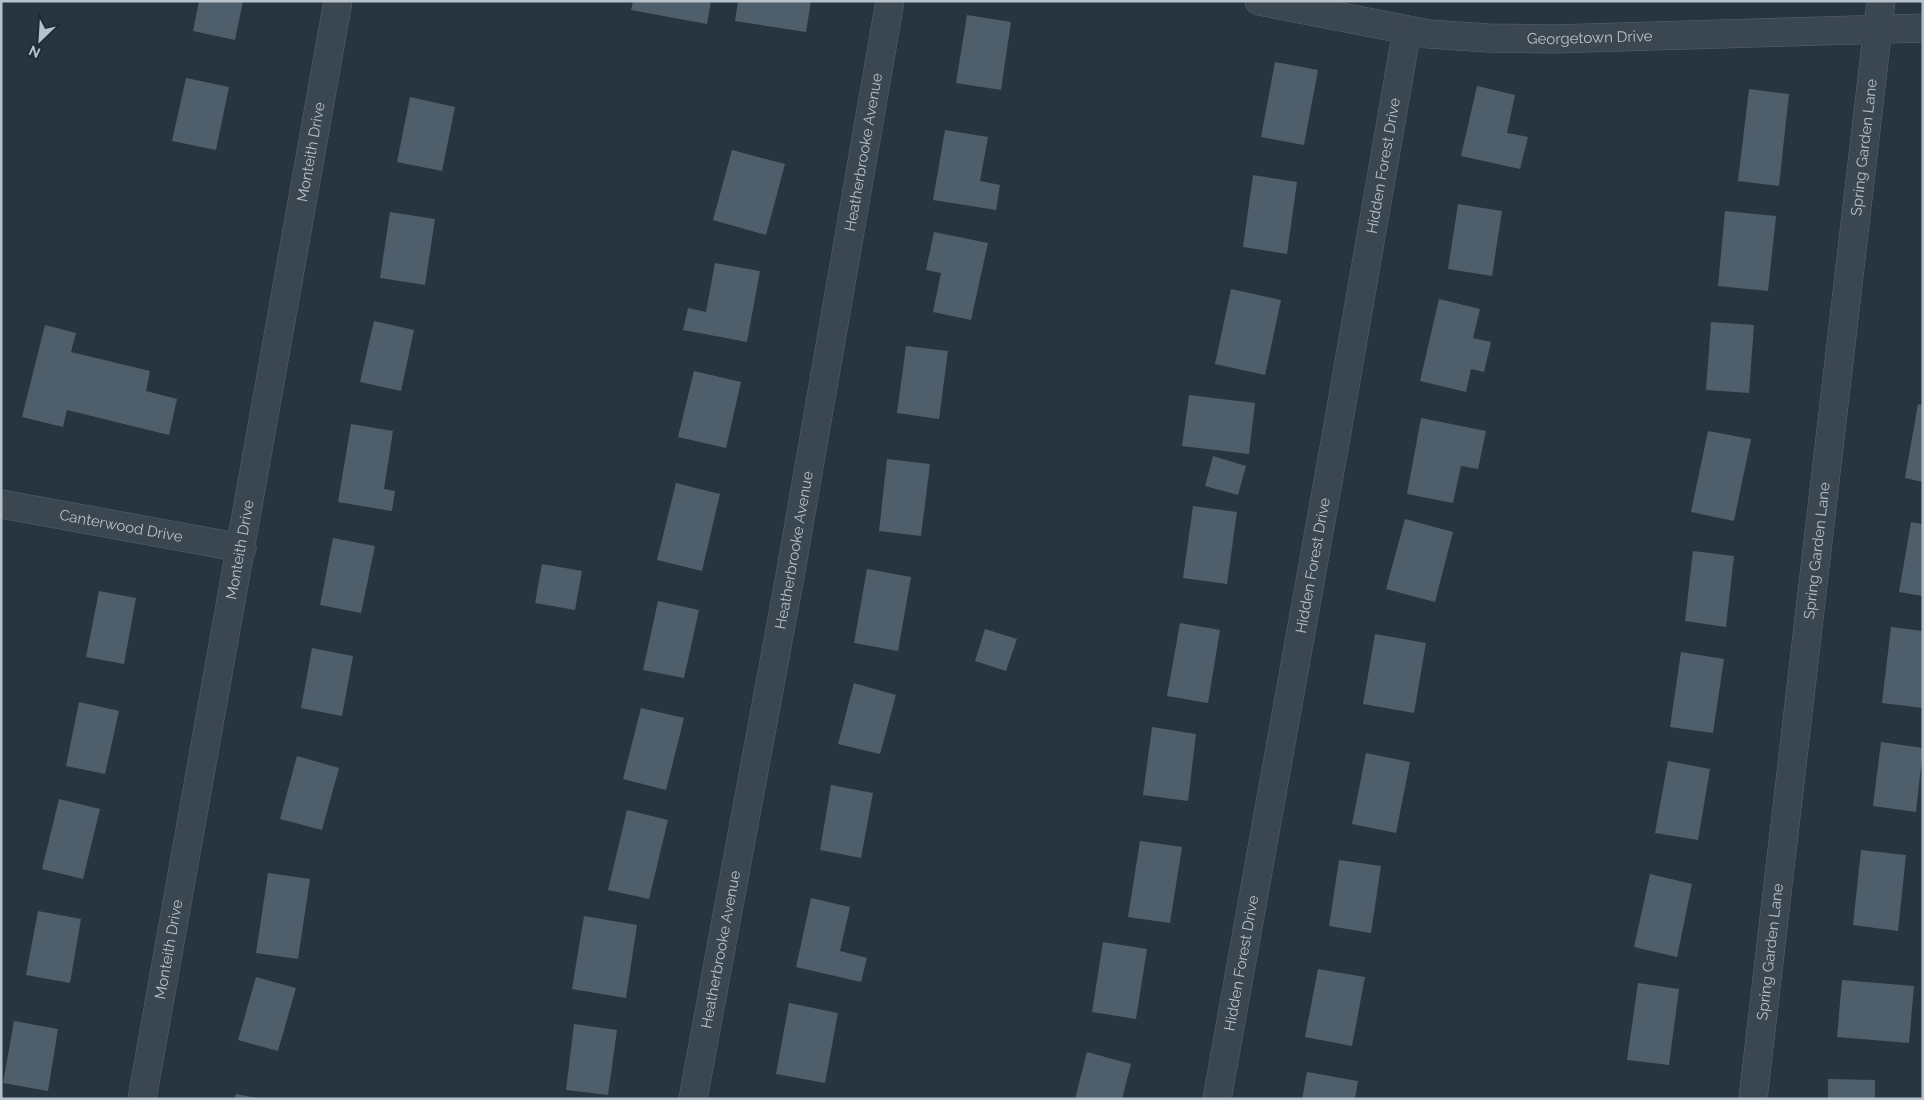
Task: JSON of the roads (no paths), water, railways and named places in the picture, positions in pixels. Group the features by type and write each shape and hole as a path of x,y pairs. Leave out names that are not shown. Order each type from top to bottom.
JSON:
{"street":[{"name":"Monteith Drive","path":"142,1099 242,548 338,1"},
{"name":"Heatherbrooke Avenue","path":"693,1099 790,576 890,1"},
{"name":"Georgetown Drive","path":"1259,1 1407,30 1438,35 1472,37 1553,39 1923,28"},
{"name":"Spring Garden Lane","path":"1753,1099 1881,1"},
{"name":"Hidden Forest Drive","path":"1217,1099 1407,30"},
{"name":"Canterwood Drive","path":"1,504 242,548"}]}
